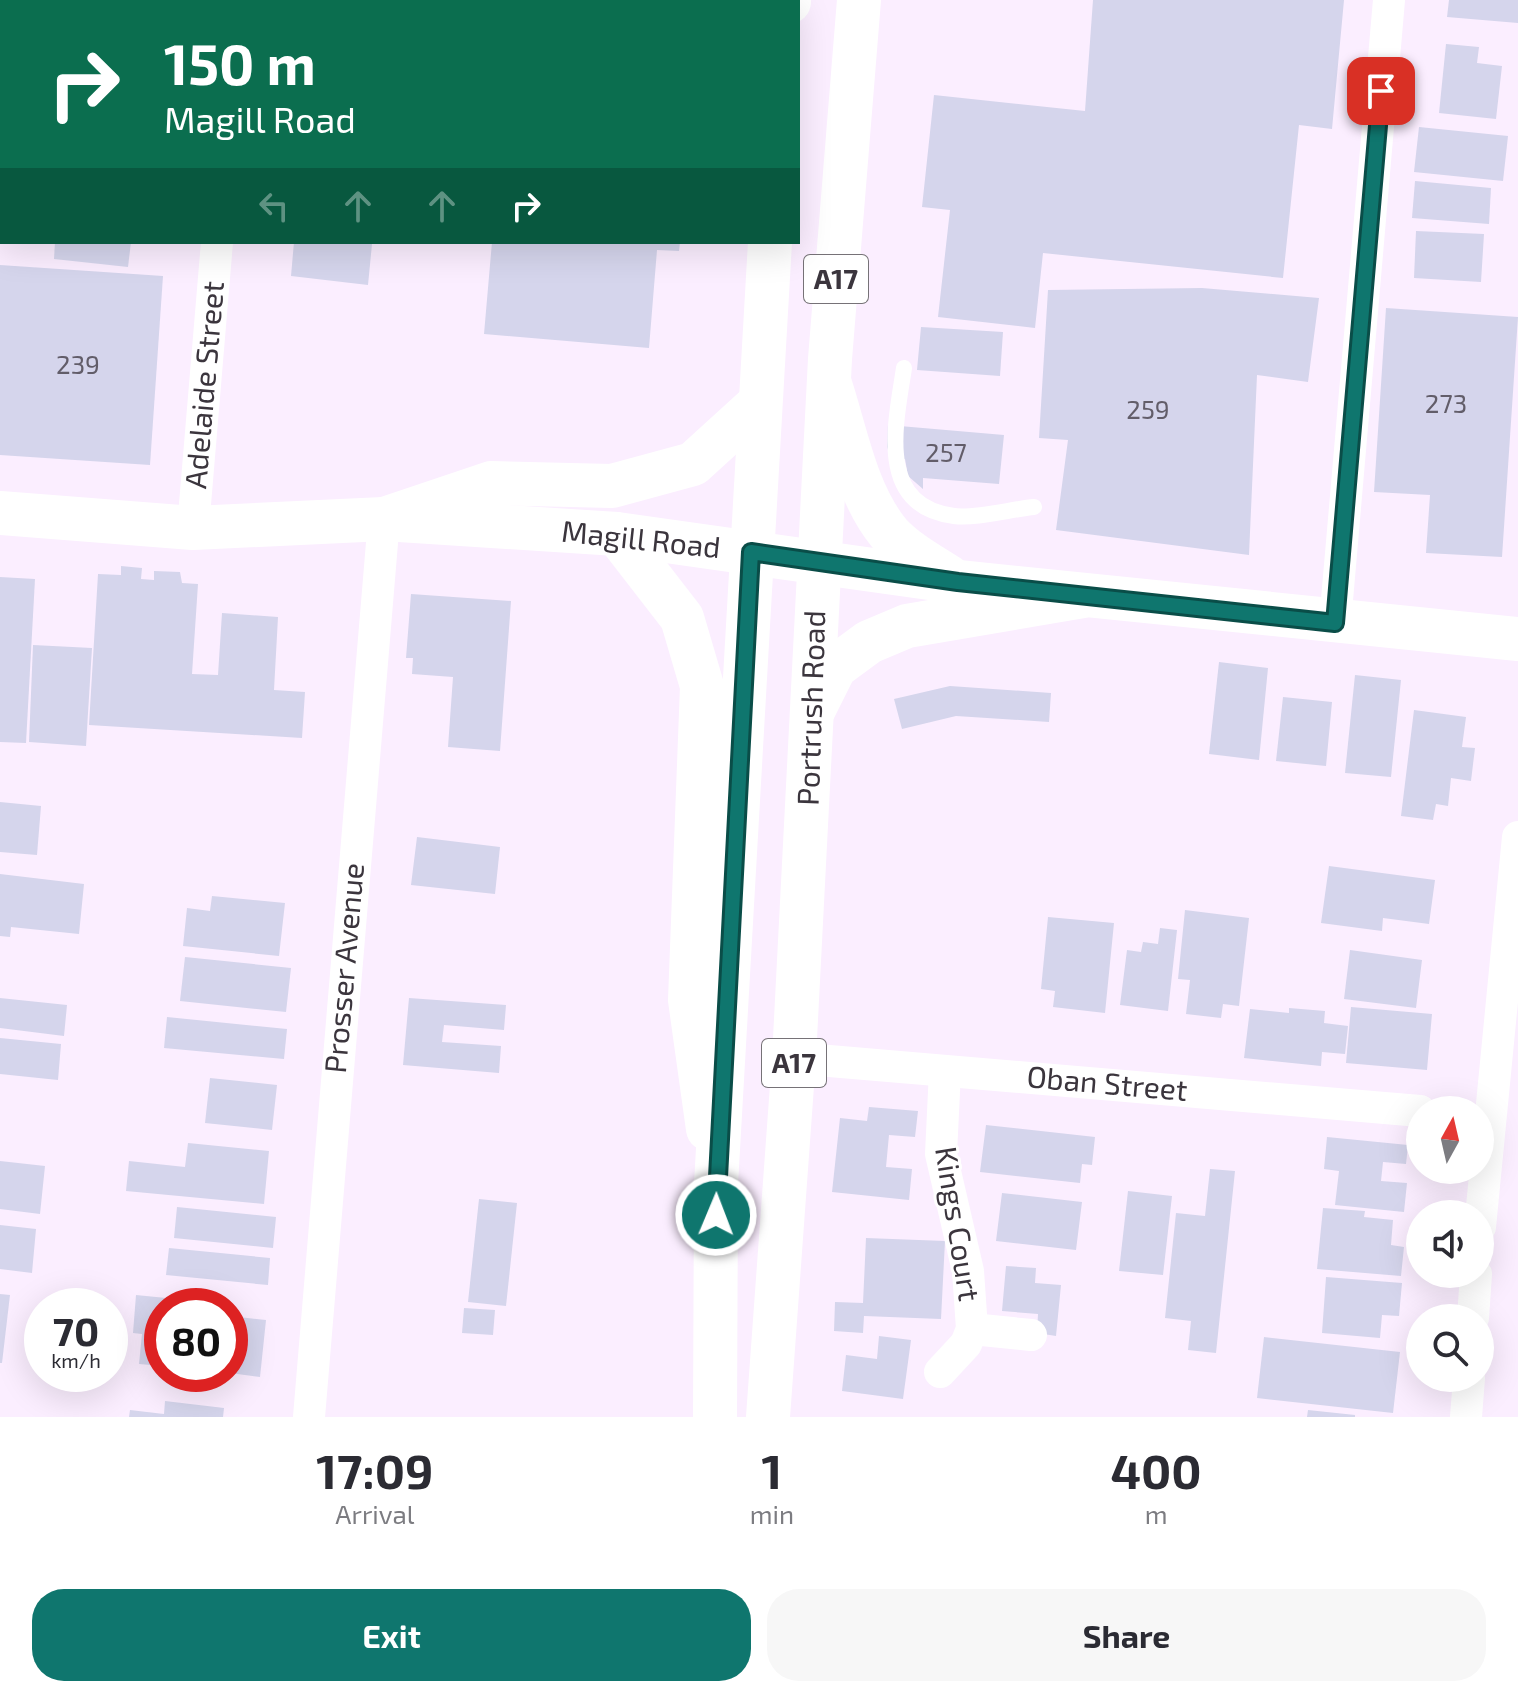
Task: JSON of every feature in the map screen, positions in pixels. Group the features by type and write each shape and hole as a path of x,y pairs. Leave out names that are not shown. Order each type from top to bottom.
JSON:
{"main road":[{"name":"Portrush Road","path":"768,1417 794,1058 814,709 817,561 828,378 859,0"},
{"name":"A17","path":"715,1417 716,1184 770,244"},
{"path":"828,378 862,487 889,533 917,557 958,582"},
{"path":"384,519 491,483 612,486 693,464 760,403"},
{"name":"Magill Road","path":"0,513 193,528 384,519 617,534 958,582 1335,623 1518,639"},
{"path":"617,534 682,618 702,686 690,1000 716,1184"},
{"path":"814,709 835,667 887,633 907,626 1083,596"}],"street":[{"path":"1335,623 1389,0"},
{"name":"Adelaide Street","path":"193,528 217,244"},
{"name":"Prosser Avenue","path":"309,1417 384,519"},
{"path":"1486,1096 1518,837"},
{"name":"Oban Street","path":"794,1058 1406,1110"},
{"name":"Kings Court","path":"945,1071 941,1154 968,1271 972,1329"},
{"path":"940,1372 966,1344 972,1329 1031,1335"},
{"path":"1466,1417 1468,1392"}],"lane":[{"path":"904,368 894,438 897,467 904,487 925,508 956,517 1034,507"}],"building":[{"path":"1093,0 1344,0 1332,129 1299,125 1283,278 1043,253 1035,328 938,317 950,210 922,207 934,95 1085,111"},
{"path":"1449,0 1518,0 1518,23 1447,17"},
{"path":"1446,44 1479,47 1477,63 1502,66 1496,119 1439,113"},
{"path":"1419,127 1508,136 1503,181 1414,172"},
{"path":"1415,181 1491,188 1489,224 1412,218"},
{"path":"1416,231 1484,234 1481,282 1414,278"},
{"path":"55,244 131,244 128,267 54,259"},
{"path":"294,244 372,244 368,285 291,276"},
{"path":"492,244 680,244 679,251 657,250 649,348 484,334"},
{"path":"0,265 163,276 150,465 0,455"},
{"path":"1202,288 1319,298 1308,382 1257,375 1249,555 1056,530 1068,440 1039,438 1048,290"},
{"path":"1386,308 1518,317 1502,557 1426,553 1430,495 1374,492"},
{"path":"921,327 1003,332 1000,376 917,370"},
{"path":"888,425 1004,435 999,484 923,478 923,489 908,476 905,459 893,463 887,447"},
{"path":"121,566 142,568 141,579 154,580 154,571 180,572 182,583 198,584 192,674 218,675 222,613 278,617 274,690 305,692 302,738 89,725 98,574 121,575"},
{"path":"0,577 35,579 26,743 0,742"},
{"path":"411,594 511,601 500,751 448,747 453,677 412,674 413,658 406,658"},
{"path":"33,645 92,648 86,746 29,742"},
{"path":"1219,662 1268,668 1259,760 1209,754"},
{"path":"1355,675 1401,680 1391,777 1345,773"},
{"path":"950,686 1051,693 1049,722 956,716 902,729 894,699"},
{"path":"1283,697 1332,702 1326,766 1276,761"},
{"path":"1414,710 1466,717 1462,747 1475,748 1471,781 1451,778 1448,806 1436,804 1433,820 1401,816"},
{"path":"0,802 41,806 37,855 0,852"},
{"path":"417,837 500,847 495,894 411,885"},
{"path":"1329,866 1435,880 1429,924 1383,918 1382,931 1321,923"},
{"path":"0,874 84,884 79,934 11,927 10,937 0,936"},
{"path":"212,896 285,903 279,956 183,946 187,908 210,911"},
{"path":"1185,910 1249,918 1239,1006 1223,1004 1221,1018 1186,1014 1190,980 1178,979"},
{"path":"1048,917 1114,923 1105,1013 1053,1007 1055,991 1041,989"},
{"path":"1160,928 1177,930 1168,1011 1120,1005 1127,950 1141,952 1143,942 1158,944"},
{"path":"1350,950 1422,960 1416,1008 1344,999"},
{"path":"185,957 291,968 286,1012 180,1001"},
{"path":"0,998 67,1005 64,1036 0,1028"},
{"path":"409,998 506,1005 504,1030 444,1025 442,1042 501,1046 499,1073 403,1065"},
{"path":"1351,1007 1432,1014 1427,1070 1346,1063"},
{"path":"1289,1008 1325,1011 1324,1023 1348,1026 1345,1054 1322,1052 1321,1066 1244,1058 1250,1009 1289,1013"},
{"path":"167,1017 287,1029 284,1059 164,1048"},
{"path":"0,1038 61,1044 58,1080 0,1074"},
{"path":"210,1078 277,1085 272,1130 205,1123"},
{"path":"869,1107 918,1111 915,1137 889,1135 886,1167 912,1169 909,1200 832,1192 840,1118 867,1121"},
{"path":"986,1125 1095,1137 1092,1165 1082,1164 1080,1183 980,1172"},
{"path":"1327,1137 1406,1145 1406,1164 1383,1162 1381,1181 1407,1184 1404,1212 1335,1205 1339,1171 1324,1169"},
{"path":"188,1143 269,1151 264,1204 126,1191 129,1161 185,1167"},
{"path":"0,1161 45,1166 40,1214 0,1209"},
{"path":"1210,1169 1235,1171 1216,1353 1188,1350 1191,1321 1165,1318 1176,1213 1205,1216"},
{"path":"1128,1191 1172,1196 1163,1275 1119,1271"},
{"path":"1002,1193 1082,1202 1076,1250 996,1241"},
{"path":"479,1199 517,1203 506,1306 468,1302"},
{"path":"177,1207 276,1217 273,1248 174,1238"},
{"path":"1323,1208 1365,1211 1364,1217 1393,1220 1391,1245 1404,1247 1401,1276 1317,1269"},
{"path":"0,1225 36,1229 32,1273 0,1269"},
{"path":"866,1238 945,1241 941,1319 864,1316 863,1333 834,1331 835,1302 863,1303"},
{"path":"169,1248 270,1258 268,1285 166,1275"},
{"path":"1006,1266 1036,1268 1035,1283 1061,1285 1056,1336 1037,1333 1038,1314 1002,1311"},
{"path":"1326,1277 1402,1283 1399,1316 1382,1315 1380,1338 1322,1333"},
{"path":"0,1294 10,1295 2,1363 0,1363"},
{"path":"136,1295 144,1296 144,1364 139,1364 142,1334 133,1333"},
{"path":"464,1308 495,1310 493,1335 462,1333"},
{"path":"248,1318 266,1320 260,1377 248,1375"},
{"path":"879,1336 911,1340 903,1399 842,1391 846,1355 877,1359"},
{"path":"1264,1337 1400,1352 1393,1413 1257,1398"},
{"path":"165,1401 224,1408 223,1417 129,1417 130,1410 164,1414"},
{"path":"1308,1410 1355,1415 1355,1417 1307,1417"}],"route":[{"path":"716,1215 751,552 958,582 1335,623 1381,91"}]}
